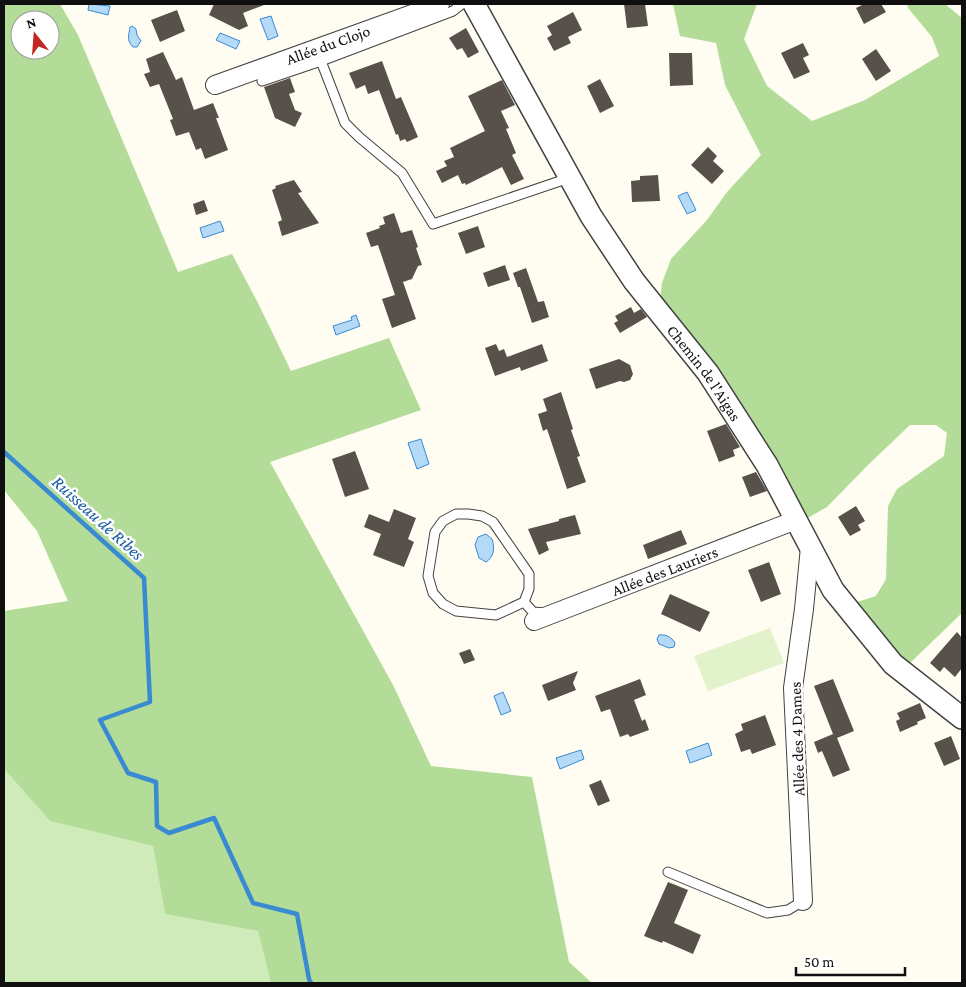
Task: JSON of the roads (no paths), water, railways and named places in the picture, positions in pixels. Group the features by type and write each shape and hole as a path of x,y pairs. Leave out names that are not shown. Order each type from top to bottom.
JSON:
{"street":[{"name":"Allée du Clojo","path":"215,85 440,4"},
{"name":"Chemin de l'Aigas","path":"474,4 591,216 634,281 708,373 766,465 833,590 893,664 962,718"},
{"name":"Allée des Lauriers","path":"534,621 796,520"},
{"name":"Allée des 4 Dames","path":"803,901 793,688 810,547"}],"lane":[{"path":"262,81 453,11 462,4"},
{"path":"320,61 346,123 359,137 402,174 433,224 570,177"},
{"path":"456,514 468,514 482,516 493,522 529,574 529,589 524,602 496,614 456,611 443,604 433,593 428,576 435,532 443,521 456,514"},
{"path":"524,602 533,612 550,614"},
{"path":"668,872 767,913 788,910 803,901"}],"water":[{"path":"89,4 110,6 108,15 88,10"},
{"path":"271,16 278,36 268,40 260,19"},
{"path":"132,26 136,29 141,41 137,47 133,47 129,40 130,27"},
{"path":"220,33 240,41 236,49 216,40"},
{"path":"687,192 696,210 687,214 678,196"},
{"path":"220,221 224,231 203,238 200,228"},
{"path":"356,315 360,326 336,335 333,326 352,320 351,317"},
{"path":"421,439 429,464 417,469 408,443"},
{"path":"486,534 492,539 494,549 491,558 486,562 479,558 475,545 478,537"},
{"path":"659,635 666,636 674,641 674,647 669,648 659,644 657,639"},
{"path":"503,692 511,711 501,715 494,696"},
{"path":"708,743 712,755 690,763 686,751"},
{"path":"581,750 584,759 560,769 556,758"}],"waterway":[{"name":"Ruisseau de Ribes","path":"4,452 144,578 150,702 100,720 128,773 156,782 157,826 169,833 214,818 253,903 297,914 311,983"}]}
